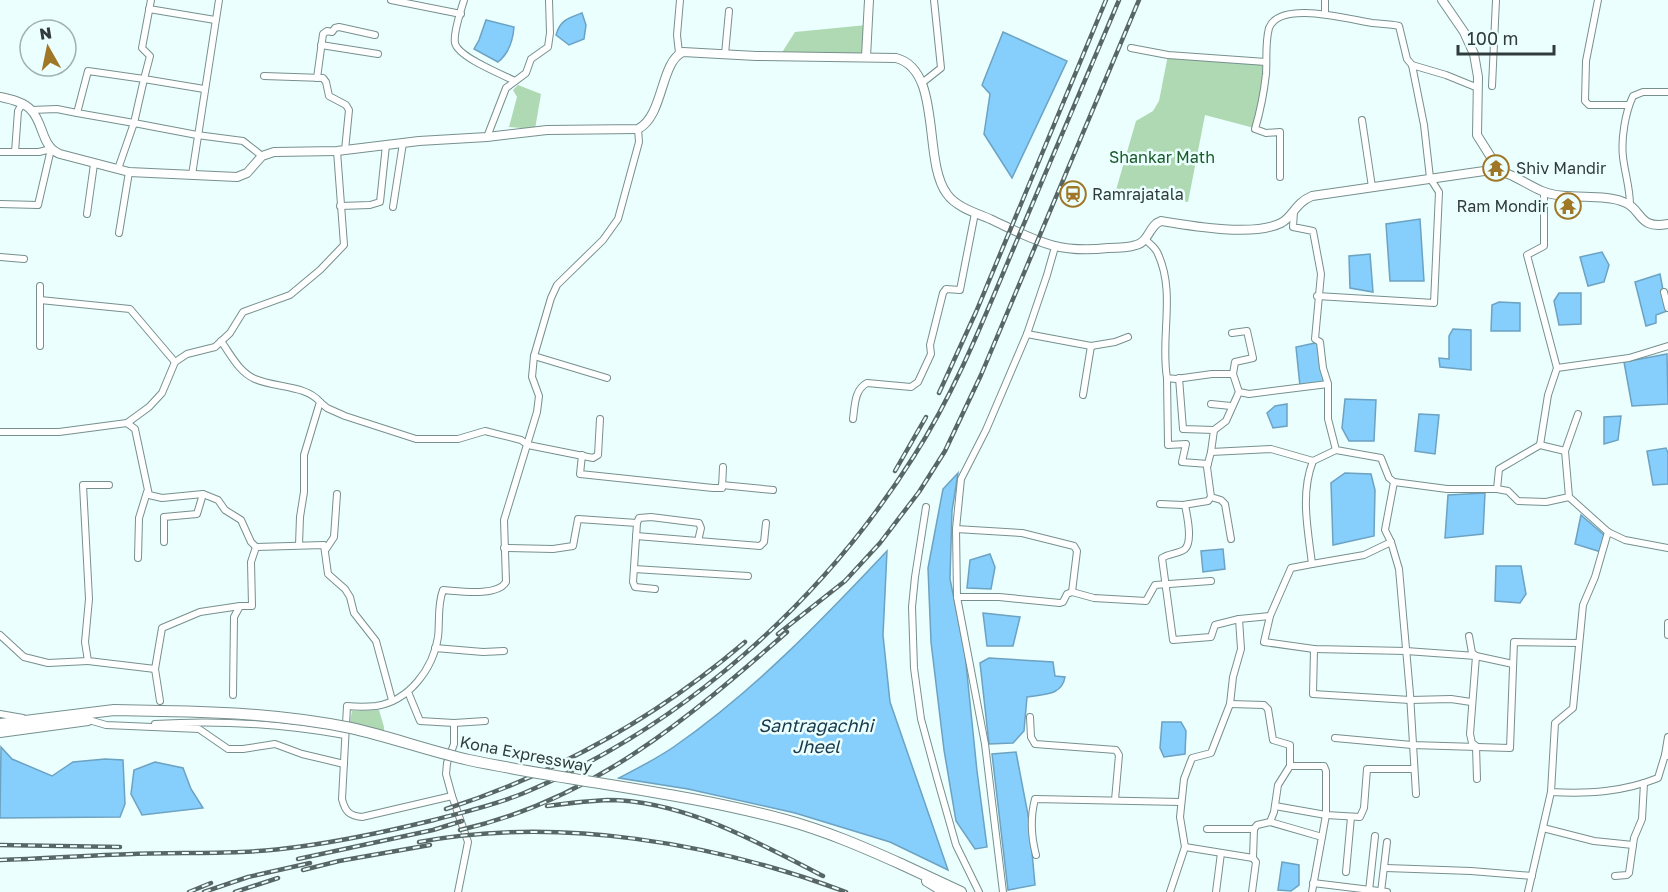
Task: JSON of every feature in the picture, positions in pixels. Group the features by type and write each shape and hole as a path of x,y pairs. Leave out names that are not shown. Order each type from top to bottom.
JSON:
{"highway":[{"name":"Kona Expressway","path":"0,724 114,710 233,712 316,721 385,736 470,760 748,811 788,821 849,841 961,892"},
{"name":"Kona Expressway","path":"0,732 114,717 138,711"},
{"name":"Kona Expressway","path":"901,864 945,892"}],"main road":[{"path":"866,57 869,0"},
{"path":"1442,0 1464,32 1474,54 1479,77 1477,135 1499,170 1544,192 1584,198 1615,199 1630,205 1648,224 1657,226 1668,224"},
{"path":"0,97 22,104 31,110 51,149 60,154 129,172 243,176 262,156 274,153 341,150 547,130 638,129 650,121 674,59 679,53 866,57 902,60 913,68 922,83 936,161 946,194 953,201 975,213 1034,240 1054,247 1090,250 1134,246 1146,240 1158,222 1202,228 1248,229 1280,224 1305,199 1312,196 1499,170"}],"street":[{"path":"118,169 134,123 150,56 142,48 152,0"},
{"path":"192,176 219,0"},
{"path":"391,0 461,14"},
{"path":"464,0 455,34 455,44 462,53 515,81"},
{"path":"487,137 506,88 526,73 531,59 548,47 549,0"},
{"path":"679,53 677,35 680,0"},
{"path":"922,83 941,68 934,0"},
{"path":"1324,12 1325,0"},
{"path":"1492,86 1496,0"},
{"path":"1598,0 1586,61 1585,100 1589,105 1628,105"},
{"path":"149,9 215,20"},
{"path":"725,54 729,11"},
{"path":"1280,177 1280,132 1266,133 1255,129 1266,75 1270,27 1275,17 1283,12 1324,12 1399,27 1407,59 1412,65 1424,125 1430,178 1439,192 1434,303 1317,297"},
{"path":"317,78 323,34 327,31 332,32 335,28 375,35"},
{"path":"321,45 378,54"},
{"path":"1131,48 1168,56 1266,62"},
{"path":"1412,65 1478,88"},
{"path":"77,113 88,71 204,89"},
{"path":"0,432 59,432 127,423 162,393 175,362 187,354 215,347 230,333 243,312 290,295 320,270 344,244 340,206 341,150 349,110 346,105 328,96 326,82 322,78 264,76"},
{"path":"1630,205 1630,191 1621,138 1628,105 1633,96 1643,92 1668,92"},
{"path":"15,152 18,111 22,104"},
{"path":"31,110 57,109 197,135 243,141 262,156"},
{"path":"1362,120 1372,187"},
{"path":"452,796 362,817 348,813 342,799 347,706 378,706 408,692 418,683 438,638 439,601 443,590 494,592 503,588 506,582 504,520 528,445 539,396 532,377 534,356 550,298 557,285 603,240 618,219 639,142 638,129"},
{"path":"393,207 402,143"},
{"path":"340,206 370,206 380,202 386,145"},
{"path":"0,152 39,152 51,149 38,205 0,204"},
{"path":"87,214 94,164"},
{"path":"119,233 129,172"},
{"path":"1540,445 1548,394 1557,368 1527,255 1544,246 1544,192"},
{"path":"1295,208 1293,227 1313,231 1317,244 1321,274 1317,297 1315,339 1320,342 1323,369 1328,384 1328,419 1336,450"},
{"path":"853,419 861,386 867,383 911,387 918,382 931,354 930,345 943,293 946,289 960,290 975,213"},
{"path":"1146,240 1158,252 1167,286 1165,365 1167,445 1186,444 1182,462 1208,464"},
{"path":"1003,892 985,744 957,597 956,529 961,479 986,430 1027,333 1054,247"},
{"path":"0,257 24,259"},
{"path":"40,286 40,346"},
{"path":"1664,292 1668,309"},
{"path":"40,300 130,309 175,362"},
{"path":"1179,378 1184,429 1214,430 1226,421 1239,392 1233,374 1235,362 1253,358 1248,331 1232,333"},
{"path":"1027,333 1091,346 1128,337"},
{"path":"221,341 235,362 254,379 306,391 314,395 327,408 345,417 416,439 458,439 485,431 521,440 528,445 593,458 598,455 600,419"},
{"path":"1083,395 1091,346"},
{"path":"1557,368 1629,358 1668,346"},
{"path":"534,356 607,378"},
{"path":"1167,378 1233,374"},
{"path":"1239,392 1249,394 1328,384"},
{"path":"299,545 304,492 304,455 320,402"},
{"path":"1211,404 1231,406"},
{"path":"1578,414 1564,451 1569,497 1608,532 1624,540 1668,548"},
{"path":"127,423 135,429 147,492 139,518 138,558"},
{"path":"1160,504 1185,505 1208,501 1211,497 1208,464 1214,430"},
{"path":"1497,489 1498,469 1540,445 1564,451"},
{"path":"1211,452 1271,449 1313,461 1336,450 1381,458 1389,478 1394,482 1447,489 1497,489 1508,491 1518,501 1546,502 1569,497"},
{"path":"582,455 580,474 722,489 723,467"},
{"path":"1312,564 1305,510 1308,474 1313,461"},
{"path":"1394,482 1385,530 1399,569 1416,794"},
{"path":"88,661 85,642 89,599 84,485 109,484"},
{"path":"722,484 773,490"},
{"path":"147,492 149,495 162,498 203,494 218,500 225,510 241,520 251,542 256,547 324,545 328,574 345,589 350,597 354,613 376,641 392,700"},
{"path":"164,542 164,517 197,514 203,494"},
{"path":"326,549 334,537 337,494"},
{"path":"1211,497 1225,504 1231,539"},
{"path":"1185,505 1189,534 1187,546 1184,550 1167,554 1162,558 1173,640 1211,637 1215,625 1239,619 1270,616"},
{"path":"926,507 912,607 914,668 921,719 956,845 979,892"},
{"path":"655,589 635,586 633,582 639,518 651,517 699,524 701,528 698,541"},
{"path":"504,548 553,549 573,546 578,519 637,523"},
{"path":"636,536 760,546 764,542 766,523"},
{"path":"956,529 1022,533 1074,546 1077,551 1072,592"},
{"path":"1528,892 1551,792 1555,723 1573,708 1583,605 1595,577 1608,532"},
{"path":"1391,542 1364,555 1291,568 1270,616 1264,642 1314,649 1406,651 1476,656 1513,664"},
{"path":"160,701 155,669 162,628 200,612 252,606 251,562 256,547"},
{"path":"634,569 748,576"},
{"path":"957,597 999,597 1060,603 1064,602 1067,594 1072,592 1094,598 1146,601 1155,585 1211,581"},
{"path":"233,695 234,617 240,606"},
{"path":"1170,892 1185,847 1180,817 1184,779 1192,758 1211,753 1230,704 1233,676 1241,649 1239,619"},
{"path":"1668,623 1668,635"},
{"path":"0,635 24,657 48,663 88,661 155,669"},
{"path":"1469,636 1472,653 1476,656"},
{"path":"1335,738 1412,745 1510,748 1514,642 1579,643"},
{"path":"435,648 483,652 504,651"},
{"path":"1314,649 1313,694 1410,700 1451,699 1472,702"},
{"path":"1476,656 1470,734 1472,743 1476,746 1477,779"},
{"path":"408,692 420,721 454,723 485,721"},
{"path":"1230,704 1264,705 1268,709 1273,741 1290,745 1290,766 1278,785 1270,822"},
{"path":"0,714 33,720"},
{"path":"1030,717 1031,737 1035,744 1116,750 1119,754 1115,800"},
{"path":"88,720 106,725 200,729 228,749 275,744 344,765"},
{"path":"133,726 168,723 233,723 297,728 345,735"},
{"path":"454,723 453,744 446,774 468,842 458,892"},
{"path":"1551,792 1584,794 1615,790 1658,778 1666,755 1668,737"},
{"path":"1290,766 1324,766 1326,771 1326,815 1312,892"},
{"path":"1275,806 1326,815 1360,817 1364,808 1367,769 1414,769"},
{"path":"1615,876 1629,873 1633,845 1642,819 1644,783"},
{"path":"1035,855 1031,837 1035,799 1181,802"},
{"path":"1346,872 1351,817"},
{"path":"1252,892 1256,862 1253,858 1254,830 1257,825 1270,822 1322,837"},
{"path":"1543,828 1594,840 1633,845"},
{"path":"1207,829 1254,830"},
{"path":"1369,891 1375,836"},
{"path":"1381,892 1388,842"},
{"path":"1185,847 1253,858"},
{"path":"1216,892 1221,853"},
{"path":"1386,868 1532,876"},
{"path":"1313,883 1388,892"}],"green space":[{"path":"867,25 864,55 781,54 795,32"},
{"name":"Shankar Math","path":"1168,55 1265,63 1254,128 1205,115 1188,202 1116,190 1136,121 1153,111 1159,101"},
{"path":"518,85 541,94 535,129 509,127 517,97 513,90"},
{"path":"379,710 384,735 349,727 352,711"}],"water":[{"path":"582,13 586,25 584,39 569,45 556,35 558,30 565,20"},
{"path":"486,20 514,27 505,55 498,62 474,49"},
{"path":"1003,32 1067,61 1012,178 984,134 990,94 982,85"},
{"path":"1420,219 1424,281 1390,281 1386,224"},
{"path":"1602,252 1609,265 1604,282 1588,286 1580,257"},
{"path":"1370,254 1373,292 1350,288 1349,256"},
{"path":"1660,274 1667,311 1656,315 1656,323 1646,326 1635,282"},
{"path":"1559,293 1581,293 1581,324 1559,325 1554,301"},
{"path":"1499,302 1520,303 1520,331 1491,331 1492,305"},
{"path":"1453,329 1471,330 1471,370 1440,367 1439,358 1449,359 1449,336"},
{"path":"1320,342 1323,368 1330,382 1300,386 1296,347"},
{"path":"1667,354 1668,404 1632,406 1624,362"},
{"path":"1345,399 1376,400 1374,441 1349,441 1342,428"},
{"path":"1287,404 1287,426 1273,428 1267,413 1275,406"},
{"path":"1419,414 1439,415 1435,454 1415,451"},
{"path":"1621,416 1618,440 1604,444 1604,417"},
{"path":"1666,448 1668,484 1653,485 1647,451"},
{"path":"958,473 952,511 950,579 965,654 987,847 975,849 956,821 944,750 931,642 928,568 943,489"},
{"path":"1345,473 1371,474 1375,490 1374,536 1333,545 1331,483"},
{"path":"1485,493 1483,534 1445,538 1448,495"},
{"path":"1581,515 1604,535 1601,552 1575,544"},
{"path":"1223,549 1225,569 1203,572 1201,551"},
{"name":"Santragachhi Jheel","path":"887,551 883,635 890,702 948,870 890,842 795,813 688,789 619,778 668,750 732,702 812,629"},
{"path":"990,554 995,567 991,589 967,588 970,560"},
{"path":"1496,566 1521,566 1526,594 1520,603 1495,601"},
{"path":"983,613 1020,617 1013,646 987,646"},
{"path":"989,658 1053,662 1055,676 1065,677 1056,691 1027,697 1024,731 1013,743 989,744 980,663"},
{"path":"1162,722 1181,722 1186,731 1185,754 1164,757 1160,748"},
{"path":"1,747 12,759 52,776 73,762 123,760 125,804 120,817 0,818"},
{"path":"1016,752 1029,820 1035,885 1008,890 992,754"},
{"path":"155,762 183,768 191,789 203,808 142,815 131,794 134,770"},
{"path":"1282,862 1299,865 1299,885 1291,891 1278,890"}],"railway":[{"path":"939,393 976,312 1106,0"},
{"path":"0,860 276,850 349,839 417,824 479,808 524,793 583,765 640,733 693,695 744,654 792,609 837,561 877,510 929,432 968,356 1119,0"},
{"path":"778,634 845,581 880,543 919,492 945,451 981,375 1139,0"},
{"path":"895,471 926,417"},
{"path":"460,830 508,816 553,799 596,777 675,725 787,632"},
{"path":"446,809 526,779 603,740 676,695 745,642"},
{"path":"547,806 607,800 664,807 719,825 823,876"},
{"path":"298,859 433,830 462,821"},
{"path":"419,842 472,835 526,832 581,833 636,839 744,860 846,892"},
{"path":"0,845 120,847"},
{"path":"303,870 339,861 430,845"},
{"path":"204,892 248,877 310,863"},
{"path":"235,892 278,878"},
{"path":"189,892 211,883"}],"place":[{"name":"Shiv Mandir","path":"1496,168"},
{"name":"Ramrajatala","path":"1073,194"},
{"name":"Ram Mondir","path":"1568,206"}]}
